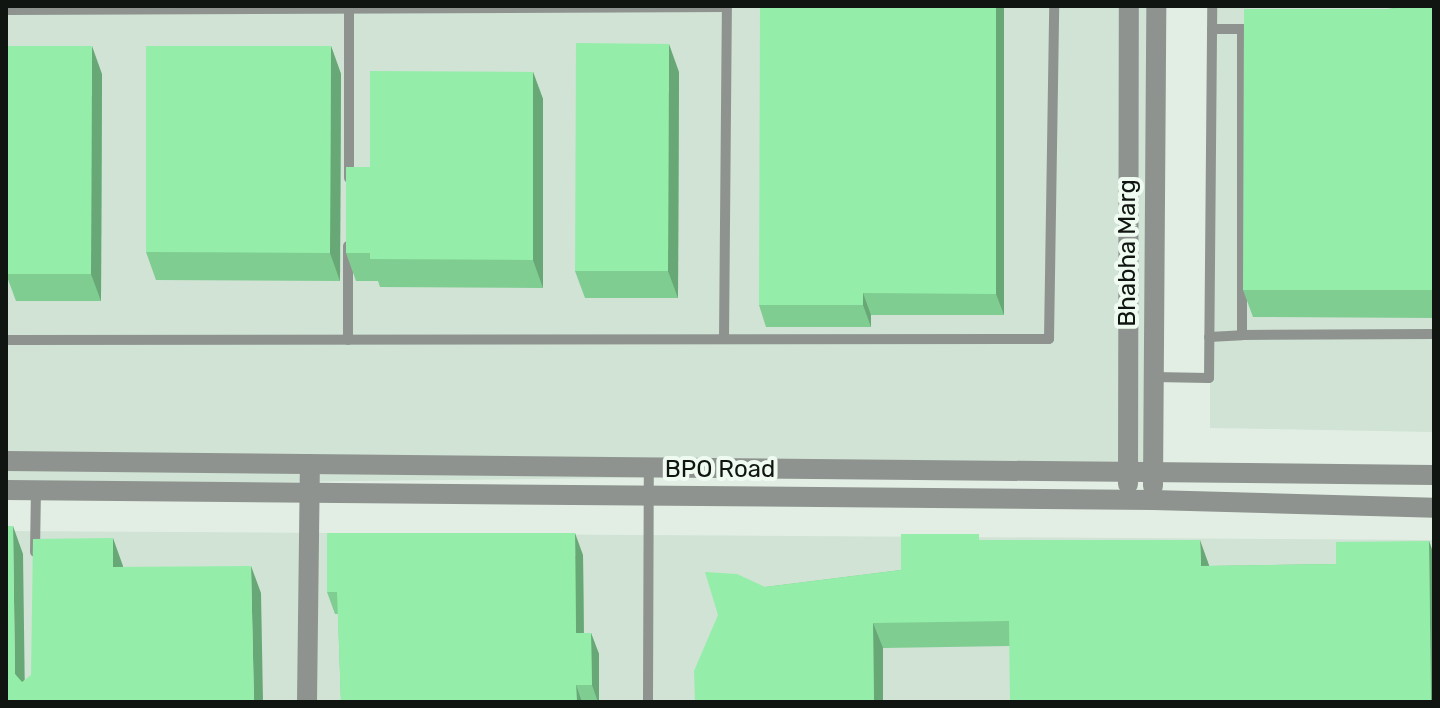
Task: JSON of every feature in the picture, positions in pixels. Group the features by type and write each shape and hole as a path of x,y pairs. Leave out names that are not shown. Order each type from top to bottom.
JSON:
{"street":[{"name":"Bhabha Marg","path":"1127,500 1129,6"},
{"name":"Bhabha Marg","path":"1153,500 1156,6"},
{"name":"BPO Road","path":"6,461 1434,475"},
{"path":"307,702 310,464"},
{"name":"BPO Road","path":"6,490 1153,500 1434,508"}],"lane":[{"path":"6,10 727,6 724,339"},
{"path":"6,340 1049,339 1054,6"},
{"path":"1154,377 1209,378 1212,6"},
{"path":"349,8 349,191"},
{"path":"1212,29 1256,29"},
{"path":"1242,29 1242,335"},
{"path":"348,237 348,340"},
{"path":"1209,337 1434,334"},
{"path":"648,702 649,467"},
{"path":"35,568 36,490"}],"shaded area":[{"path":"6,6 1156,6 1153,472 6,485"},
{"path":"1211,6 1434,6 1434,432 1210,428"},
{"path":"6,531 1434,540 1434,702 6,702"}],"building":[{"path":"760,6 996,6 996,294 863,293 863,305 759,305"},
{"path":"1434,6 1434,290 1243,290 1244,9 1388,9"},
{"path":"576,43 669,44 668,271 575,271"},
{"path":"7,46 92,46 91,274 6,274"},
{"path":"146,46 331,46 330,253 146,252"},
{"path":"370,71 533,72 533,260 370,259 370,253 346,253 346,167 370,167"},
{"path":"6,526 13,526 15,674 22,682 31,675 33,539 113,538 113,567 251,566 254,702 6,702"},
{"path":"327,533 575,533 576,633 591,633 592,685 576,685 577,702 341,702 337,592 327,592"},
{"path":"901,534 979,534 979,540 1200,540 1201,566 1336,564 1336,542 1429,541 1431,702 1010,702 1009,621 873,623 874,702 695,702 694,671 718,615 705,572 737,574 765,587 901,570"}]}
